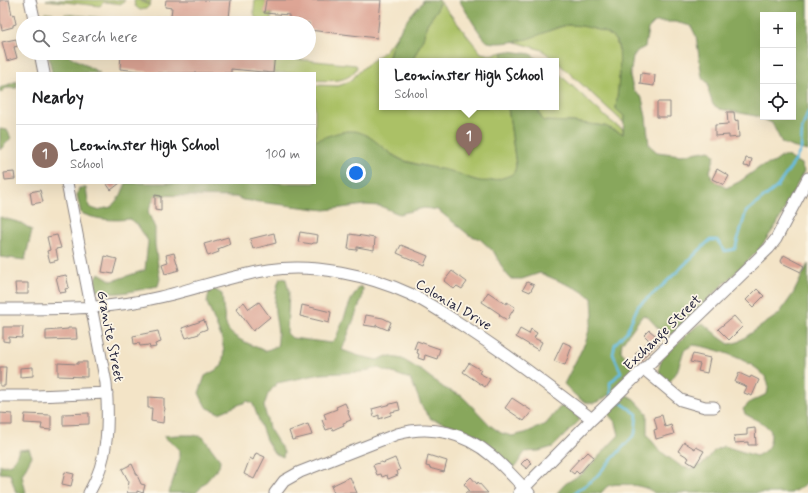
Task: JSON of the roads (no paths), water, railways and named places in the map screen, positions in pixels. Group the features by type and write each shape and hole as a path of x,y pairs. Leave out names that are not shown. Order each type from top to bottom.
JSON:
{"street":[{"path":"30,0 33,16"},
{"path":"41,60 44,72"},
{"name":"Exchange Street","path":"524,491 592,419 769,248 776,238 808,178"},
{"name":"Granite Street","path":"67,184 107,393 107,439 102,464 89,493"},
{"name":"Colonial Drive","path":"0,310 90,308 159,297 269,270 299,268 329,271 382,283 409,294 428,304 478,336 540,379 592,419"},
{"path":"644,370 681,400 714,408"},
{"path":"0,396 107,393"},
{"path":"275,493 284,481 300,472 408,430 424,429 443,431 474,443 492,456 524,491"}],"waterway":[{"path":"611,396 610,383 621,372 613,354 615,344 627,331 638,306 660,288 710,240 717,240 725,251 735,249 746,212 777,187 795,161 801,149 802,129 808,112"},
{"path":"574,493 594,479 635,434 637,414 617,400"}],"place":[{"name":"Leominster High School","path":"469,156"}]}
